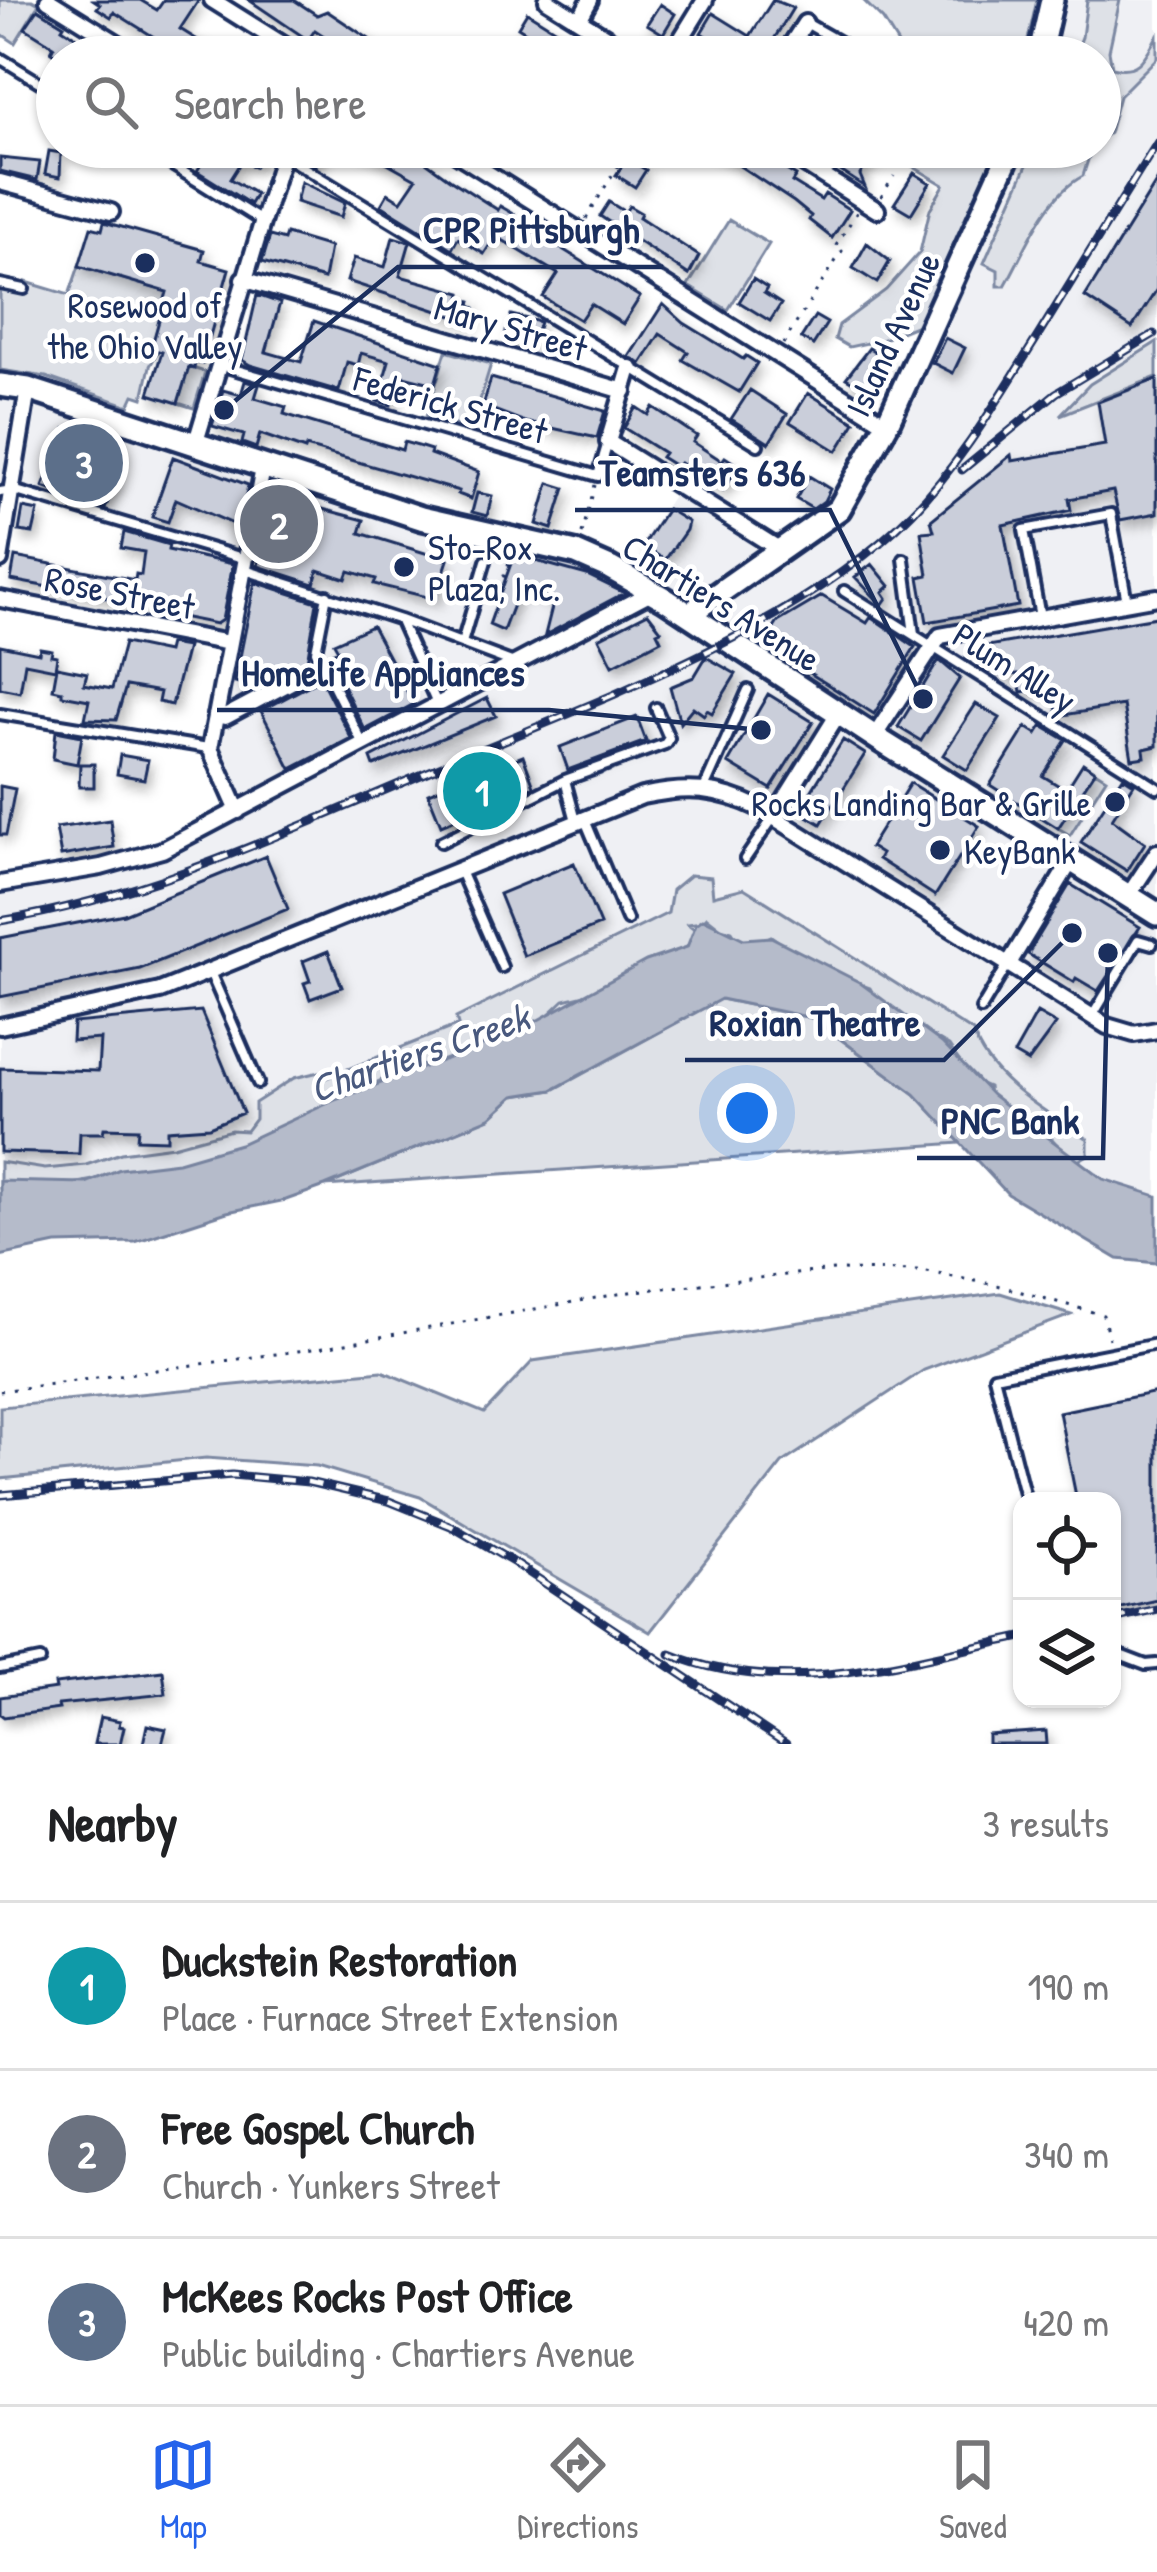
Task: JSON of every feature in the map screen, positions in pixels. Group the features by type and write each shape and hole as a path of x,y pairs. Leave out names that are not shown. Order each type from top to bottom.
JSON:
{"main road":[{"path":"1044,36 1052,0"},
{"name":"Island Avenue","path":"689,614 839,509 886,424 1002,168"},
{"name":"Chartiers Avenue","path":"0,385 28,389 422,518 576,553 653,591 874,737 1157,914"}],"street":[{"path":"48,0 106,36"},
{"path":"212,0 269,36"},
{"path":"547,0 605,36"},
{"path":"579,20 590,0"},
{"path":"683,36 705,0"},
{"path":"797,36 805,23"},
{"path":"195,445 277,168"},
{"path":"479,168 886,424"},
{"path":"810,168 872,207"},
{"path":"821,175 826,168"},
{"path":"0,182 111,212"},
{"name":"Mary Street","path":"243,279 624,391"},
{"name":"Mary Street","path":"608,442 630,368"},
{"path":"0,560 6,491 28,389"},
{"path":"608,442 782,551"},
{"path":"238,812 210,748 263,469"},
{"path":"0,884 101,867 162,850 653,591"},
{"path":"874,737 931,646 950,632 1157,596"},
{"name":"Rose Street","path":"0,599 229,643"},
{"path":"216,715 225,717 323,665"},
{"path":"774,817 838,713"},
{"path":"0,1026 160,991 642,796 704,788 740,799 774,817 1092,1016 1126,1032 1157,1030"},
{"path":"1128,896 1157,851"},
{"path":"1008,965 1071,861"}],"lane":[{"path":"805,23 828,36"},
{"path":"0,58 36,80"},
{"path":"177,168 260,220"},
{"path":"312,168 758,445"},
{"path":"0,284 24,289"},
{"name":"Federick Street","path":"219,364 598,476"},
{"path":"598,476 608,442"},
{"path":"6,491 245,565 519,665"},
{"path":"1040,617 1024,530 1111,514 1127,602"},
{"path":"904,559 915,636"},
{"path":"462,643 486,561"},
{"name":"Plum Alley","path":"844,592 1157,788"},
{"path":"327,595 316,651 364,746"},
{"path":"400,620 439,706"},
{"path":"704,788 748,689"},
{"path":"441,842 565,780 665,744 669,738 656,708"},
{"path":"0,714 210,748"},
{"path":"565,780 627,920"},
{"path":"745,859 774,817"},
{"path":"459,869 502,967"},
{"path":"1092,1016 1138,940 1152,944"},
{"path":"981,1009 1008,965"},
{"path":"210,971 258,1083"},
{"path":"1024,1492 994,1376 1157,1344"},
{"path":"1121,1655 1157,1664"},
{"path":"0,1668 40,1660"}],"path":[{"path":"579,231 616,168"},
{"path":"776,355 842,251 835,247 894,176"},
{"path":"576,553 598,476"},
{"path":"495,600 512,555"},
{"path":"0,1391 313,1349 635,1291 834,1270 921,1271 997,1285 1103,1315 1112,1353"}],"shaded area":[{"path":"0,0 39,4 15,43 0,33"},
{"path":"863,0 1037,0 1029,36 893,36"},
{"path":"1052,0 1157,0 1157,1196 1103,1179 992,1095 979,1077 0,1220 0,884 162,850 237,812 210,748 245,560 13,490 0,492 0,385 628,578 645,550 640,547 679,486 782,551 839,509 1002,168 1121,168 1121,36 1044,36"},
{"path":"1087,0 1120,0 1112,36 1082,36"},
{"path":"1157,36 1157,58 1121,94 1121,69 1145,57"},
{"path":"915,168 994,168 923,323 849,347 835,339 839,325 886,290 920,252 930,209 944,185"},
{"path":"1026,168 1085,168 1047,210 1005,286 998,286 998,270 984,263"},
{"path":"729,220 769,244 728,310 688,286"},
{"path":"79,266 168,292 151,349 158,351 143,398 134,395 129,406 46,377 0,370 0,285 24,290 26,282 69,295"},
{"path":"1157,342 1157,377 1060,415 1090,384"},
{"path":"446,351 491,364 471,430 426,417"},
{"path":"189,367 205,372 194,408 178,403"},
{"path":"1095,771 1106,778 1070,835 1058,828"},
{"path":"690,875 711,877 713,896 744,888 973,1032 1005,1080 1088,1139 1088,1155 1074,1163 1042,1128 989,1096 988,1087 972,1080 949,1046 879,1005 870,988 836,976 829,966 820,968 771,936 761,941 737,939 707,917 688,924 701,934 702,941 601,991 564,1000 526,1036 490,1042 441,1063 410,1067 213,1158 50,1188 0,1187 0,1162 45,1169 86,1165 121,1153 246,1131 255,1119 255,1103 294,1078 319,1072 323,1079 458,1025 456,1018 668,913 672,890"},
{"path":"720,999 812,1018 915,1094 961,1143 325,1186 489,1118 514,1096 553,1090"},
{"path":"1000,1293 1071,1315 924,1370 782,1463 650,1632 420,1497 317,1466 206,1458 0,1479 0,1407 382,1371 484,1413 533,1361"}],"water":[{"path":"703,919 744,939 771,937 859,982 942,1043 992,1095 1103,1179 1157,1196 1157,1263 1118,1259 1008,1194 915,1094 812,1018 721,999 552,1090 514,1096 490,1118 286,1200 227,1212 135,1242 56,1244 0,1256 0,1181 86,1183 120,1169 178,1162 240,1144 335,1100 509,1036 646,961 687,947"}],"building":[{"path":"94,0 140,0 157,10 164,0 199,0 180,29 191,36 152,36 114,12 111,17 97,8 100,4"},
{"path":"249,0 294,0 317,15 327,11 364,36 324,36 315,30 311,36 302,36"},
{"path":"773,0 793,8 776,36 750,36"},
{"path":"660,4 675,14 663,34 647,24"},
{"path":"38,9 75,36 38,36 25,28"},
{"path":"527,12 565,36 532,36 518,27"},
{"path":"713,13 750,36 701,33"},
{"path":"0,158 36,162 39,168 37,180 0,171"},
{"path":"46,168 60,168 60,177 45,174"},
{"path":"237,168 230,179 256,194 250,204 197,171"},
{"path":"396,168 434,168 640,297 623,324 591,304 580,320 543,297 558,274 499,238 484,254 458,238 452,249 381,205 388,193 401,201 416,179"},
{"path":"621,168 646,170 635,187 616,175"},
{"path":"743,168 783,168 796,176 792,182 821,200 825,194 850,210 832,238 794,202"},
{"path":"864,168 860,175 865,187 839,170"},
{"path":"914,173 930,183 911,214 894,204"},
{"path":"1157,181 1157,289 1132,328 1085,297"},
{"path":"301,182 345,203 341,217 296,202"},
{"path":"609,202 625,212 629,206 641,213 639,217 699,256 689,275 600,216"},
{"name":"Rosewood of the Ohio Valley","path":"104,222 204,250 201,261 229,269 202,364 189,367 178,403 149,394 162,352 151,349 167,292 79,266 91,227 102,230"},
{"path":"286,234 330,247 324,279 262,262 270,236 284,240"},
{"path":"393,237 410,242 400,276 462,293 461,298 475,308 471,322 347,281 354,258 385,267"},
{"path":"867,243 890,261 877,283 853,268"},
{"path":"753,279 781,304 770,321 739,302"},
{"path":"257,295 280,303 266,352 301,362 314,321 441,364 435,384 400,375 391,405 377,401 389,361 361,353 358,365 347,362 339,391 250,365 242,360"},
{"path":"663,304 684,323 757,363 739,392 683,360 688,352 660,334 641,364 629,357"},
{"path":"511,315 540,322 533,344 504,338"},
{"path":"815,316 827,323 813,345 801,338"},
{"path":"945,338 965,348 953,373 933,363"},
{"path":"869,348 887,359 867,390 846,378"},
{"path":"491,378 605,411 597,438 525,422 483,406"},
{"path":"1157,379 1157,513 1120,520 1113,491 1069,499 1071,510 1003,525 1018,606 927,622 919,577 928,575 921,532 934,531 931,520 1011,455 1012,461 1105,445 1098,402"},
{"path":"245,381 259,385 255,398 286,407 284,414 402,450 404,442 418,446 479,472 471,499 459,491 260,434 256,448 242,443 244,435 212,426 223,390 241,395"},
{"path":"750,390 787,414 769,443 731,419"},
{"path":"808,393 855,422 837,451 790,422"},
{"path":"636,407 648,415 653,407 697,436 693,442 739,466 723,491 680,463 677,467 661,457 664,453 624,428"},
{"path":"65,429 121,450 105,509 43,487"},
{"path":"173,457 248,485 240,527 176,499 168,522 152,517"},
{"path":"809,476 830,489 813,509 796,499"},
{"path":"549,483 565,488 552,529 537,524"},
{"path":"477,493 492,496 487,516 472,512"},
{"path":"274,496 364,520 360,533 448,560 435,599 374,584 376,579 349,571 346,579 318,570 314,584 258,566"},
{"path":"23,508 38,511 33,533 19,531"},
{"path":"667,509 688,522 665,560 643,546"},
{"path":"124,532 169,545 168,550 233,564 222,620 216,624 176,616 177,611 11,580 15,557 135,580 136,574 141,575 144,552 121,548"},
{"path":"514,555 587,575 624,593 545,635 554,599 519,589 503,631 489,625"},
{"path":"872,564 890,586 883,592 887,598 882,605 855,577"},
{"path":"255,582 317,602 307,661 256,688 235,682"},
{"path":"822,596 867,623 871,617 915,647 874,714 764,644 778,622"},
{"path":"648,613 661,630 657,632 661,640 613,665 599,638"},
{"path":"1156,617 1157,746 1144,749 1145,757 1132,759 1123,705 1058,716 1053,687 1021,692 1018,674 1002,676 1000,663 979,666 976,648"},
{"path":"372,626 414,704 365,730 328,655 338,650 334,643"},
{"path":"124,643 167,652 169,644 187,647 172,705 158,702 160,692 126,686 116,720 85,719 89,700 53,689 57,667 87,673 84,684 112,689"},
{"path":"0,645 39,653 40,648 52,650 51,655 57,656 55,669 25,663 20,692 0,688"},
{"path":"706,657 736,674 712,713 707,710 704,715 693,707 680,723 670,687 694,677"},
{"path":"939,660 960,678 921,741 898,727"},
{"path":"321,679 351,738 291,769 261,711"},
{"path":"768,694 813,722 771,789 728,763"},
{"path":"487,698 496,716 374,766 371,758"},
{"path":"976,704 1000,718 967,770 943,755"},
{"path":"637,717 646,741 568,770 560,747"},
{"path":"1042,726 1066,740 1043,776 1066,790 1083,763 1095,771 1058,828 990,785 1026,727 1037,734"},
{"path":"56,731 82,736 77,764 53,759"},
{"path":"843,740 865,754 821,824 799,811"},
{"path":"120,755 148,760 144,779 117,774"},
{"path":"523,756 534,786 441,825 428,793"},
{"path":"80,764 94,764 94,787 79,787"},
{"path":"1123,777 1134,784 1112,819 1145,843 1127,871 1081,842"},
{"path":"910,783 979,826 935,896 878,859 881,854 870,847"},
{"path":"0,786 15,789 6,835 0,835"},
{"path":"110,820 114,847 61,856 56,828"},
{"path":"266,856 288,909 140,969 0,997 0,938 124,914"},
{"path":"574,863 600,925 524,956 499,894"},
{"path":"1070,884 1140,927 1098,991 1028,954"},
{"path":"328,951 342,987 310,999 303,961"},
{"path":"201,1011 243,1113 209,1127 167,1130 167,1140 137,1139 138,1129 104,1128 103,1133 80,1133 79,1154 0,1152 0,1068 98,1071 100,1039 72,1041 73,1023"},
{"path":"1037,1013 1056,1024 1028,1062 1014,1054"},
{"path":"1157,1392 1157,1600 1121,1608 1121,1492 1075,1492 1059,1412"},
{"path":"163,1671 166,1694 0,1714 0,1697 56,1689 55,1684"},
{"path":"100,1717 120,1721 119,1726 124,1727 120,1744 94,1744"},
{"path":"147,1725 166,1729 162,1744 143,1744"},
{"path":"1046,1731 1047,1744 988,1744 988,1735"}],"railway":[{"path":"0,921 113,895 276,836 622,691 810,594 865,555 912,513 947,472 995,405 1157,143"},
{"path":"962,470 1056,393 1154,334"},
{"path":"0,1495 232,1475 308,1482 389,1501 451,1526 513,1562 786,1744"},
{"path":"1121,1617 1157,1609"},
{"path":"670,1654 714,1668 801,1676 889,1665 1013,1639"}],"place":[{"name":"Rosewood of the Ohio Valley","path":"145,263"},
{"name":"CPR Pittsburgh","path":"224,410"},
{"name":"McKees Rocks Post Office","path":"84,463"},
{"name":"Free Gospel Church","path":"279,524"},
{"name":"Sto-Rox Plaza, Inc.","path":"404,567"},
{"name":"Teamsters 636","path":"923,699"},
{"name":"Homelife Appliances","path":"761,730"},
{"name":"Duckstein Restoration","path":"482,791"},
{"name":"Rocks Landing Bar & Grille","path":"1115,802"},
{"name":"KeyBank","path":"940,850"},
{"name":"Roxian Theatre","path":"1072,933"},
{"name":"PNC Bank","path":"1108,953"}],"water label":[{"name":"Chartiers Creek","path":"419,1052"}]}
